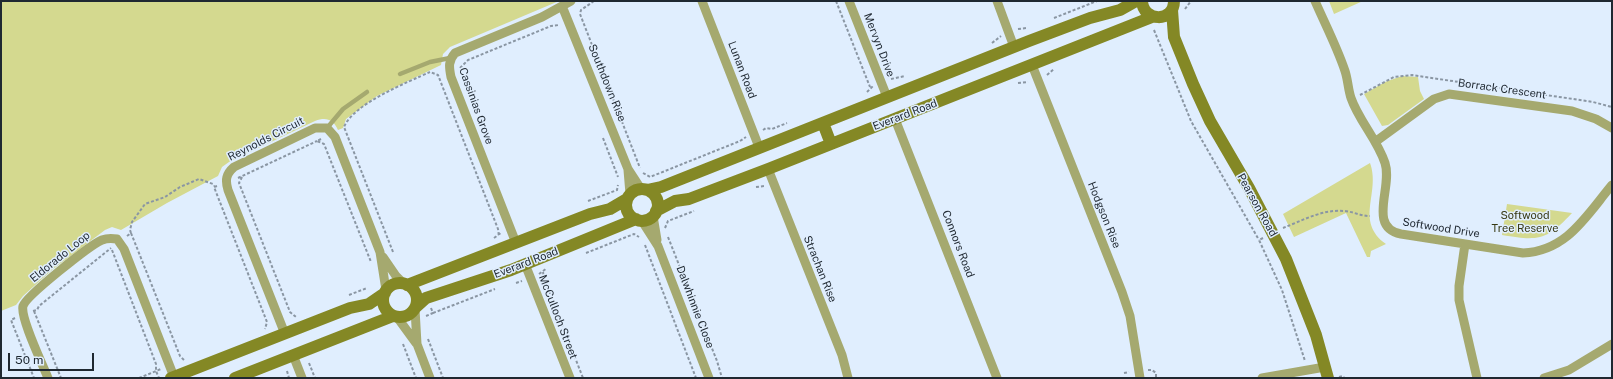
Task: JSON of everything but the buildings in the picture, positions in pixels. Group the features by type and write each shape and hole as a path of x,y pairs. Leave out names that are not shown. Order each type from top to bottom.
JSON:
{"street":[{"name":"Cassinias Grove","path":"516,243 450,72 450,58 455,53 542,17 571,1"},
{"name":"Lunan Road","path":"702,1 759,147"},
{"name":"Mervyn Drive","path":"849,1 887,97"},
{"path":"997,1 1014,46"},
{"name":"Everard Road","path":"406,284 590,214 610,209 637,193 661,187 1014,46 1090,18 1120,10 1136,1"},
{"name":"Pearson Road","path":"1142,1 1144,10 1174,37 1210,121 1273,233 1302,297 1327,372"},
{"name":"Softwood Drive","path":"1315,1 1345,72 1351,97 1385,164 1387,173 1382,216 1387,228 1401,234 1523,253 1548,249 1571,234 1612,185"},
{"name":"Everard Road","path":"415,308 426,298 525,264 647,217 675,202 689,199 768,169 1153,17 1164,17 1174,5"},
{"name":"Pearson Road","path":"1174,5 1174,37"},
{"name":"Southdown Rise","path":"562,6 569,20 637,193"},
{"name":"Hodgson Rise","path":"1032,65 1122,292 1130,316 1140,378"},
{"name":"Borrack Crescent","path":"1375,142 1434,99 1449,94 1572,111 1596,119 1612,128"},
{"name":"Connors Road","path":"895,119 997,378"},
{"path":"823,123 831,144"},
{"name":"Reynolds Circuit","path":"226,183 228,172 234,167 315,128 330,131"},
{"path":"330,131 380,252 391,269 415,292 417,297 415,308 417,344"},
{"name":"Strachan Rise","path":"768,169 842,356 848,378"},
{"path":"226,183 284,334"},
{"path":"637,193 655,196 658,206 647,217 632,217 626,209 637,193"},
{"name":"Dalwhinnie Close","path":"647,217 709,378"},
{"name":"Eldorado Loop","path":"24,315 23,306 27,300 95,243 108,238 116,239 119,242"},
{"path":"119,242 124,249 173,377 350,308 370,304 394,284 406,284"},
{"path":"1465,244 1459,286 1459,300 1477,378"},
{"path":"380,252 386,292 383,298 386,309 395,316 417,344 430,378"},
{"name":"McCulloch Street","path":"525,264 570,378"},
{"path":"235,378 395,316 407,316 415,308"},
{"path":"24,315 48,378"},
{"path":"1544,378 1569,370 1612,344"},
{"path":"294,355 302,378"},
{"path":"1262,378 1327,372"}],"lane":[{"path":"400,74 430,62 450,58"},
{"path":"330,131 343,109 367,92"}],"path":[{"path":"438,75 462,67 468,60 569,20 580,14 581,10 594,1"},
{"path":"836,1 870,87"},
{"path":"1048,20 1098,1"},
{"path":"580,14 643,173 650,177 740,141 766,128 772,129 792,121"},
{"path":"985,45 1009,33 1034,26"},
{"path":"1154,30 1190,121 1259,240 1284,297 1304,358"},
{"path":"1011,86 1038,79 1061,66"},
{"path":"862,94 869,91 870,87 906,76"},
{"path":"214,187 242,177 317,141 330,131 345,130"},
{"path":"317,141 324,144 371,263"},
{"path":"242,177 239,183 290,312 296,316 300,328"},
{"path":"184,360 180,356 130,230 132,222 145,204 199,179 213,184 267,322 265,329 303,313"},
{"path":"750,189 757,186 762,187 773,182"},
{"path":"701,208 668,221 664,229 717,361 722,378"},
{"path":"1259,240 1300,221 1332,211 1348,211 1370,216"},
{"path":"34,378 11,320 34,311 75,275 131,233"},
{"path":"581,255 634,234 642,238 696,378"},
{"path":"111,248 156,364 156,371 159,378"},
{"path":"516,283 530,278 553,266"},
{"path":"543,272 583,378"},
{"path":"346,297 374,286"},
{"path":"34,311 61,378"},
{"path":"427,337 443,378"},
{"path":"401,338 416,378"},
{"path":"309,362 315,378"},
{"path":"286,371 289,378"},
{"path":"1337,378 1343,376 1344,378"}],"green space":[{"path":"1,1 559,1 450,47 443,54 441,65 377,96 346,119 343,128 338,130 334,123 326,119 315,121 229,162 222,167 218,176 167,203 121,230 112,227 105,230 52,270 23,296 16,305 1,311"},
{"path":"1329,1 1363,1 1334,14"},
{"path":"1402,76 1418,77 1420,91 1424,99 1388,125 1382,126 1364,94 1385,82"},
{"path":"1370,163 1373,174 1373,185 1370,216 1372,226 1377,235 1386,244 1371,251 1370,257 1367,257 1346,213 1294,237 1283,214"},
{"name":"Softwood Tree Reserve","path":"1507,204 1572,213 1555,229 1541,237 1514,237 1502,235"}]}
